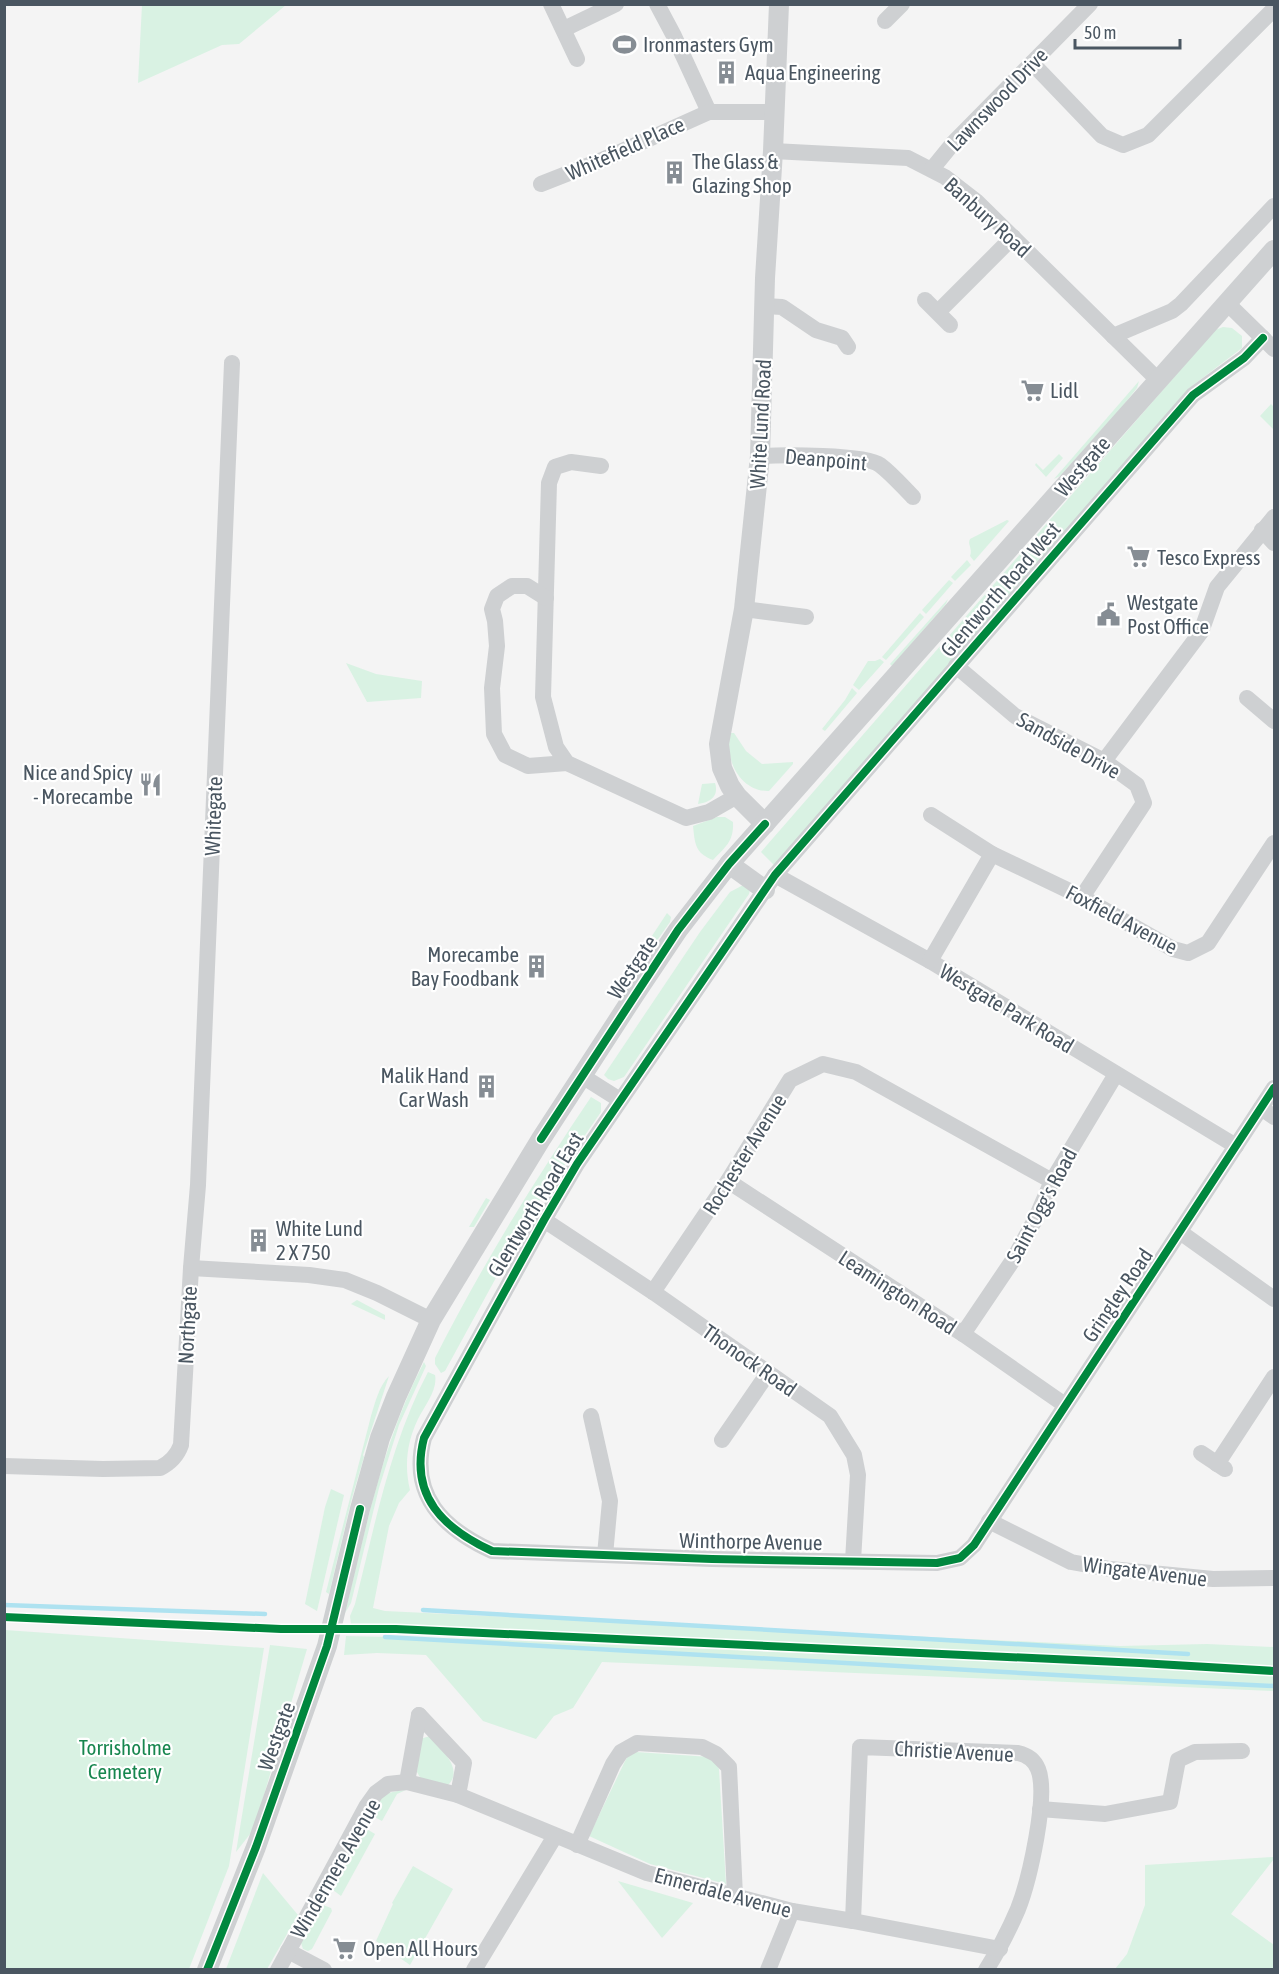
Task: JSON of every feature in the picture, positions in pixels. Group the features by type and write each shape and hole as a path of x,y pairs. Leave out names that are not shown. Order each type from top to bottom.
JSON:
{"street":[{"path":"551,4 577,58"},
{"path":"564,30 616,4"},
{"name":"Whitefield Place","path":"657,4 675,36 709,112"},
{"name":"White Lund Road","path":"765,824 737,796 725,778 719,744 744,609 760,456 765,278 779,4"},
{"path":"885,21 902,4"},
{"name":"Lawnswood Drive","path":"932,169 954,142 1089,5"},
{"path":"1032,63 1102,136 1123,145 1148,135 1272,15"},
{"name":"Whitefield Place","path":"541,184 602,160 709,112 774,112"},
{"name":"Banbury Road","path":"773,151 909,158 932,169 970,196 1158,380"},
{"path":"1113,336 1172,311 1182,304 1275,206"},
{"path":"938,312 1013,237"},
{"name":"Westgate","path":"207,1970 256,1847 327,1646 360,1509 380,1438 396,1396 431,1320 487,1226 678,930 729,864 1275,250"},
{"path":"925,300 950,325"},
{"path":"1227,303 1269,344"},
{"path":"765,306 782,307 816,330 847,339"},
{"name":"Glentworth Road West","path":"770,882 1193,395 1244,358 1269,344"},
{"name":"Whitegate","path":"191,1268 198,1185 232,363"},
{"name":"Deanpoint","path":"760,456 870,460 879,465 913,497"},
{"path":"567,763 556,747 543,697 549,483 555,466 571,462 601,466"},
{"path":"1104,761 1202,632 1217,587 1275,517"},
{"path":"1262,530 1275,543"},
{"path":"546,598 528,586 512,586 498,596 492,609 497,646 492,688 494,734 506,755 528,766 567,763 686,818 708,812 737,796"},
{"path":"744,609 806,617"},
{"name":"Sandside Drive","path":"956,666 1015,716 1104,761 1137,785 1144,803 1082,897"},
{"path":"1247,698 1275,721"},
{"name":"Foxfield Avenue","path":"931,815 992,854 1082,897 1173,948 1188,953 1208,943 1275,843"},
{"path":"930,961 992,854"},
{"name":"Westgate Park Road","path":"729,864 930,961 1236,1146"},
{"name":"Glentworth Road East","path":"492,1551 468,1540 445,1522 424,1488 419,1468 424,1438 577,1164 770,882"},
{"name":"Rochester Avenue","path":"653,1292 728,1181 790,1080 823,1064 856,1072 1052,1181"},
{"name":"Saint Ogg's Road","path":"963,1334 1013,1260 1036,1218 1052,1181 1116,1074"},
{"path":"582,1076 620,1100"},
{"name":"Gringley Road","path":"989,1521 1236,1146 1268,1113 1275,1088"},
{"name":"Leamington Road","path":"728,1181 963,1334 1065,1405"},
{"name":"Thonock Road","path":"544,1220 653,1292 830,1416 854,1455 858,1474 853,1561"},
{"path":"1180,1232 1275,1299"},
{"name":"Northgate","path":"4,1466 139,1470 160,1468 168,1464 181,1444 191,1268 309,1275 345,1280 431,1320"},
{"path":"722,1440 768,1373"},
{"path":"1201,1453 1221,1467 1275,1377"},
{"path":"591,1416 610,1501 605,1555"},
{"name":"Winthorpe Avenue","path":"492,1551 712,1559 937,1563 960,1558 974,1545 989,1521"},
{"name":"Wingate Avenue","path":"989,1521 1071,1562 1110,1569 1213,1579 1275,1578"},
{"path":"407,1782 419,1715 464,1762 458,1795"},
{"path":"577,1845 613,1764 621,1752 637,1743 702,1747 716,1754 729,1767 735,1896"},
{"name":"Christie Avenue","path":"853,1921 860,1747 1027,1755 1039,1770 1040,1809 1031,1866 1018,1908 1000,1949 986,1970"},
{"path":"1040,1809 1105,1814 1170,1802 1178,1760 1195,1752 1242,1751"},
{"name":"Ennerdale Avenue","path":"407,1782 458,1795 647,1873 792,1911 1000,1949"},
{"name":"Windermere Avenue","path":"278,1970 366,1807 376,1793 388,1784 407,1782"},
{"path":"474,1970 555,1836"},
{"path":"768,1970 792,1911"},
{"path":"288,1951 324,1970"}],"green space":[{"path":"142,5 286,5 239,44 222,45 138,83"},
{"path":"1223,327 1232,328 1242,336 1242,348 1188,389 776,867 761,852 1215,330"},
{"path":"1139,381 1137,388 1121,408 1060,476 1054,479"},
{"path":"1271,404 1274,407 1274,430 1260,416"},
{"path":"1059,454 1063,458 1046,477 1035,465 1036,463 1043,470"},
{"path":"1009,521 974,561 970,556 970,539"},
{"path":"967,560 971,565 955,581 951,577"},
{"path":"949,580 953,583 926,614 922,610"},
{"path":"948,599 946,604 892,666 890,664"},
{"path":"920,613 924,617 886,660 882,657"},
{"path":"880,659 884,662 859,690 853,685 868,661"},
{"path":"346,663 376,674 422,681 421,698 367,702"},
{"path":"852,688 857,693 825,731 822,729 845,700"},
{"path":"731,733 734,733 746,751 762,764 793,762 769,791 750,786 736,772 729,753"},
{"path":"715,783 716,791 713,798 698,804 702,784"},
{"path":"717,817 725,817 733,822 733,829 728,844 713,860 699,851 694,838 693,826"},
{"path":"747,883 749,894 624,1077 614,1081 608,1079 604,1075 700,932 730,892"},
{"path":"667,913 671,917 670,922 639,966 627,974"},
{"path":"591,1097 601,1103 601,1112 532,1212 445,1371 441,1373 435,1364 435,1358 453,1324 509,1225"},
{"path":"486,1198 490,1200 474,1227 469,1227"},
{"path":"357,1300 385,1315 385,1320 351,1304"},
{"path":"424,1362 426,1366 399,1425 379,1488 351,1603 345,1613 368,1517 387,1453 397,1422"},
{"path":"428,1372 435,1375 435,1386 411,1436 407,1463 410,1490 399,1503 389,1526 373,1608 385,1611 1120,1646 1207,1644 1274,1647 1274,1691 602,1662 573,1708 554,1716 536,1739 483,1721 426,1655 377,1653 344,1655 346,1636 478,1639 1120,1667 1120,1659 351,1625 350,1616 393,1456"},
{"path":"389,1376 363,1455 329,1594 326,1592 371,1416 380,1390"},
{"path":"331,1489 344,1495 317,1611 305,1604 325,1507"},
{"name":"Torrisholme Cemetery","path":"5,1630 264,1648 229,1866 189,1969 5,1969"},
{"path":"270,1645 307,1649 254,1829 236,1852"},
{"path":"430,1736 447,1756 453,1768 454,1775 446,1787 421,1779 417,1772 420,1739"},
{"path":"636,1752 710,1757 716,1762 719,1769 726,1884 650,1864 589,1836 627,1757"},
{"path":"406,1790 397,1794 382,1821 369,1814 384,1796"},
{"path":"365,1828 375,1834 341,1896 333,1890 332,1884"},
{"path":"1274,1857 1231,1914 1274,1945 1274,1969 1115,1969 1127,1954 1145,1905 1145,1865"},
{"path":"413,1866 453,1889 410,1965 376,1941 392,1903"},
{"path":"263,1873 298,1915 267,1969 226,1969"},
{"path":"618,1881 693,1903 662,1938"},
{"path":"323,1905 331,1908 332,1911 312,1949 308,1951 303,1949 301,1943"}],"waterway":[{"path":"4,1605 265,1614"},
{"path":"423,1610 1188,1654"},
{"path":"385,1637 1274,1686"}],"cycle path":[{"path":"1263,338 1244,358 1193,395 775,875 577,1164 544,1220 424,1438 421,1459 426,1493 434,1508 445,1521 492,1551 712,1559 937,1563 960,1558 974,1545 1274,1088"},
{"path":"541,1139 678,930 729,864 765,824"},
{"path":"207,1970 256,1847 327,1646 360,1509"},
{"path":"4,1617 281,1629 396,1629 1274,1671"}],"place":[{"name":"Ironmasters Gym","path":"625,44"},
{"name":"Aqua Engineering","path":"727,72"},
{"name":"The Glass & Glazing Shop","path":"674,173"},
{"name":"Lidl","path":"1032,390"},
{"name":"Tesco Express","path":"1139,557"},
{"name":"Westgate Post Office","path":"1109,614"},
{"name":"Nice and Spicy - Morecambe","path":"151,784"},
{"name":"Morecambe Bay Foodbank","path":"537,966"},
{"name":"Malik Hand Car Wash","path":"487,1087"},
{"name":"White Lund 2 X 750","path":"258,1240"},
{"name":"Open All Hours","path":"345,1948"}]}
